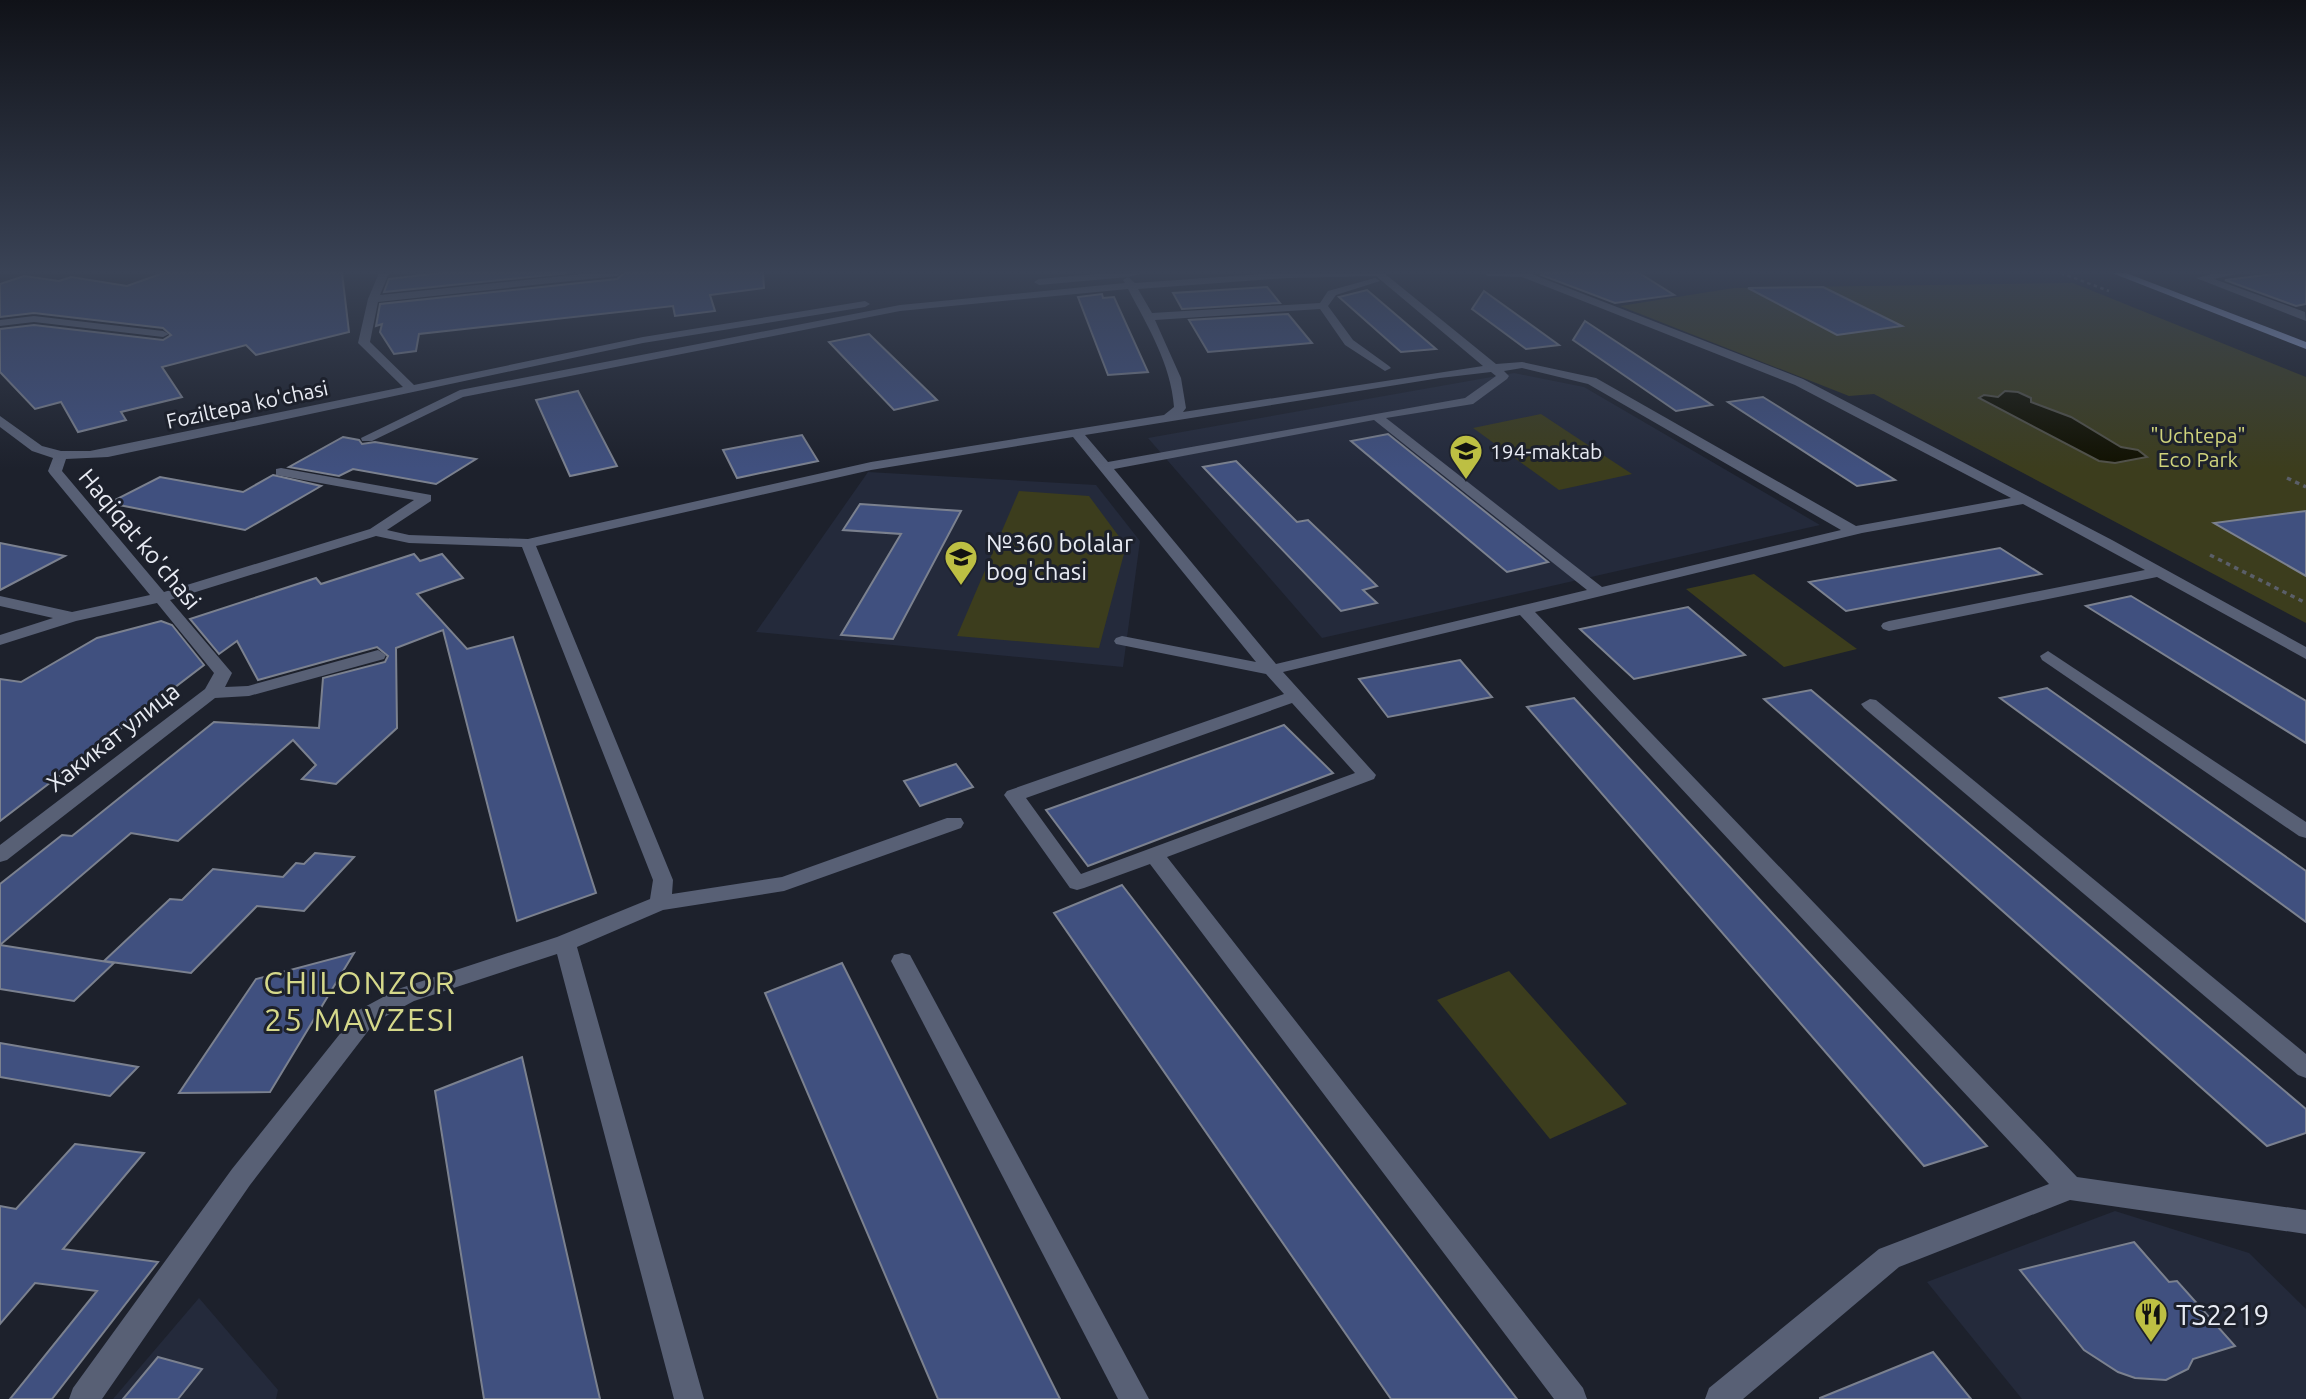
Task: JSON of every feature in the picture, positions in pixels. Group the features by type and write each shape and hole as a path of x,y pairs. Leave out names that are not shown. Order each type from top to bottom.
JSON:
{"main road":[{"path":"2286,338 2306,346"}],"street":[{"path":"365,338 364,343 412,389"},
{"name":"Foziltepa ko'chasi","path":"2,425 25,444 60,456 124,450 653,338"},
{"path":"367,438 460,394 743,338"},
{"path":"1158,338 1168,357 1181,393 1180,408 1169,417"},
{"path":"1344,338 1352,348 1385,368"},
{"path":"1105,467 1469,401 1503,376 1460,338"},
{"path":"1687,338 1799,382 2160,572 2306,654"},
{"path":"375,531 409,540 528,543 871,466 1440,374 1522,365 1592,381 1854,531"},
{"path":"1376,416 1600,593"},
{"path":"1076,432 1272,670 1367,775 1077,883 1014,794 1295,696"},
{"name":"Haqiqat ko'chasi","path":"60,456 55,471 202,647"},
{"path":"0,640 72,617 159,598 375,531 426,498 281,472"},
{"path":"1122,641 1272,670 1854,531 2024,500"},
{"path":"528,543 663,880 660,904"},
{"path":"1889,626 2160,572"},
{"path":"0,601 72,617"},
{"path":"1525,611 2070,1188"},
{"name":"Хакикат улица","path":"0,855 211,693 221,681 223,673 202,647"},
{"path":"211,693 249,691 377,655"},
{"path":"2048,656 2306,831"},
{"path":"1870,704 2306,1068"},
{"path":"84,1399 242,1177 367,1016 406,995 565,943 660,904 784,884 954,823"},
{"path":"1154,855 1572,1399"},
{"path":"565,943 689,1399"},
{"path":"902,961 1134,1399"},
{"path":"1720,1399 1889,1258 2070,1188 2306,1222"}],"path":[{"path":"2287,478 2306,487"},
{"path":"2210,555 2306,603"}],"shaded area":[{"name":"194-maktab","path":"1514,373 1584,387 1820,525 1322,638 1148,438"},
{"path":"2005,391 2018,392 2031,398 2031,402 2071,417 2121,447 2138,450 2147,457 2115,463 2099,461 1979,398 1984,395 1998,397"},
{"name":"№360 bolalar bog'chasi","path":"868,472 1096,485 1140,541 1123,667 756,632"},
{"path":"2115,1211 2249,1253 2306,1309 2306,1399 2022,1399 1927,1282"},
{"path":"199,1298 278,1390 276,1399 113,1399"}],"green space":[{"name":"\"Uchtepa\" Eco Park","path":"1702,338 2210,338 2306,377 2306,623 1874,394 1849,396"},
{"path":"1541,414 1632,474 1559,490 1473,428"},
{"path":"1019,491 1089,496 1126,546 1099,648 957,636"},
{"path":"1754,574 1857,649 1784,667 1686,589"},
{"path":"1509,971 1627,1104 1550,1139 1437,1000"}],"building":[{"path":"0,338 324,338 256,355 246,345 162,367 182,397 121,412 126,420 78,432 61,402 35,409 0,372"},
{"path":"384,338 418,338 416,351 394,354"},
{"path":"848,338 873,338 937,400 894,410 829,342"},
{"path":"1094,338 1133,338 1148,372 1108,375"},
{"path":"1200,338 1308,338 1312,343 1208,352"},
{"path":"1386,338 1423,338 1436,349 1401,352"},
{"path":"1512,338 1550,338 1559,345 1526,349"},
{"path":"1611,338 1712,405 1676,411 1573,340"},
{"path":"578,391 617,466 570,476 536,400"},
{"path":"1763,397 1895,480 1857,486 1728,402"},
{"path":"1388,434 1548,562 1507,572 1351,441"},
{"path":"802,435 818,461 737,478 723,450"},
{"path":"343,437 359,440 362,444 375,442 476,459 436,484 353,469 339,476 289,467"},
{"path":"1236,461 1297,522 1308,520 1377,586 1363,590 1377,603 1341,611 1203,467"},
{"path":"273,475 321,486 245,530 109,503 160,477 243,492"},
{"path":"860,504 961,511 893,639 841,635 901,534 843,530"},
{"path":"2306,511 2306,576 2214,523"},
{"path":"0,543 65,556 0,590"},
{"path":"2000,548 2041,574 1846,611 1809,582"},
{"path":"414,554 420,561 442,554 463,578 417,594 467,649 513,637 596,893 517,921 443,630 396,648 397,728 336,784 302,779 316,765 293,740 178,841 131,833 0,945 0,884 62,835 72,836 214,722 319,728 323,678 385,662 388,656 377,647 258,680 237,641 219,654 190,619 316,578 321,584"},
{"path":"2131,596 2306,701 2306,743 2086,606"},
{"path":"1688,607 1745,655 1634,679 1580,629"},
{"path":"161,621 172,625 204,665 0,821 0,679 21,682 97,638"},
{"path":"1460,660 1492,697 1388,717 1359,679"},
{"path":"2047,688 2306,871 2306,922 2000,698"},
{"path":"1811,690 2306,1109 2306,1133 2267,1146 1764,699"},
{"path":"1574,698 1987,1146 1924,1166 1527,707"},
{"path":"1284,725 1333,773 1088,866 1046,810"},
{"path":"956,764 973,787 920,806 904,781"},
{"path":"315,853 354,857 304,911 257,906 191,973 104,961 170,899 182,900 213,869 283,877 296,863 304,864"},
{"path":"1122,885 1517,1399 1391,1399 1054,913"},
{"path":"0,945 114,963 74,1001 0,989"},
{"path":"354,953 270,1092 179,1093 256,979"},
{"path":"842,963 1060,1399 938,1399 765,993"},
{"path":"0,1043 138,1067 110,1096 0,1077"},
{"path":"522,1057 600,1399 484,1399 435,1091"},
{"path":"75,1144 144,1153 63,1249 158,1262 52,1399 10,1399 97,1291 35,1283 0,1324 0,1206 16,1209"},
{"path":"2134,1242 2169,1282 2177,1281 2235,1346 2193,1359 2188,1369 2166,1380 2135,1378 2118,1372 2084,1350 2020,1270"},
{"path":"1933,1352 1971,1399 1820,1399 1820,1398"},
{"path":"158,1357 202,1369 178,1399 123,1399"}],"place":[{"name":"194-maktab","path":"1466,481"},
{"name":"№360 bolalar bog'chasi","path":"961,587"},
{"name":"TS2219","path":"2151,1344"}],"district":[{"name":"CHILONZOR 25 MAVZESI","path":"360,1000"}]}
